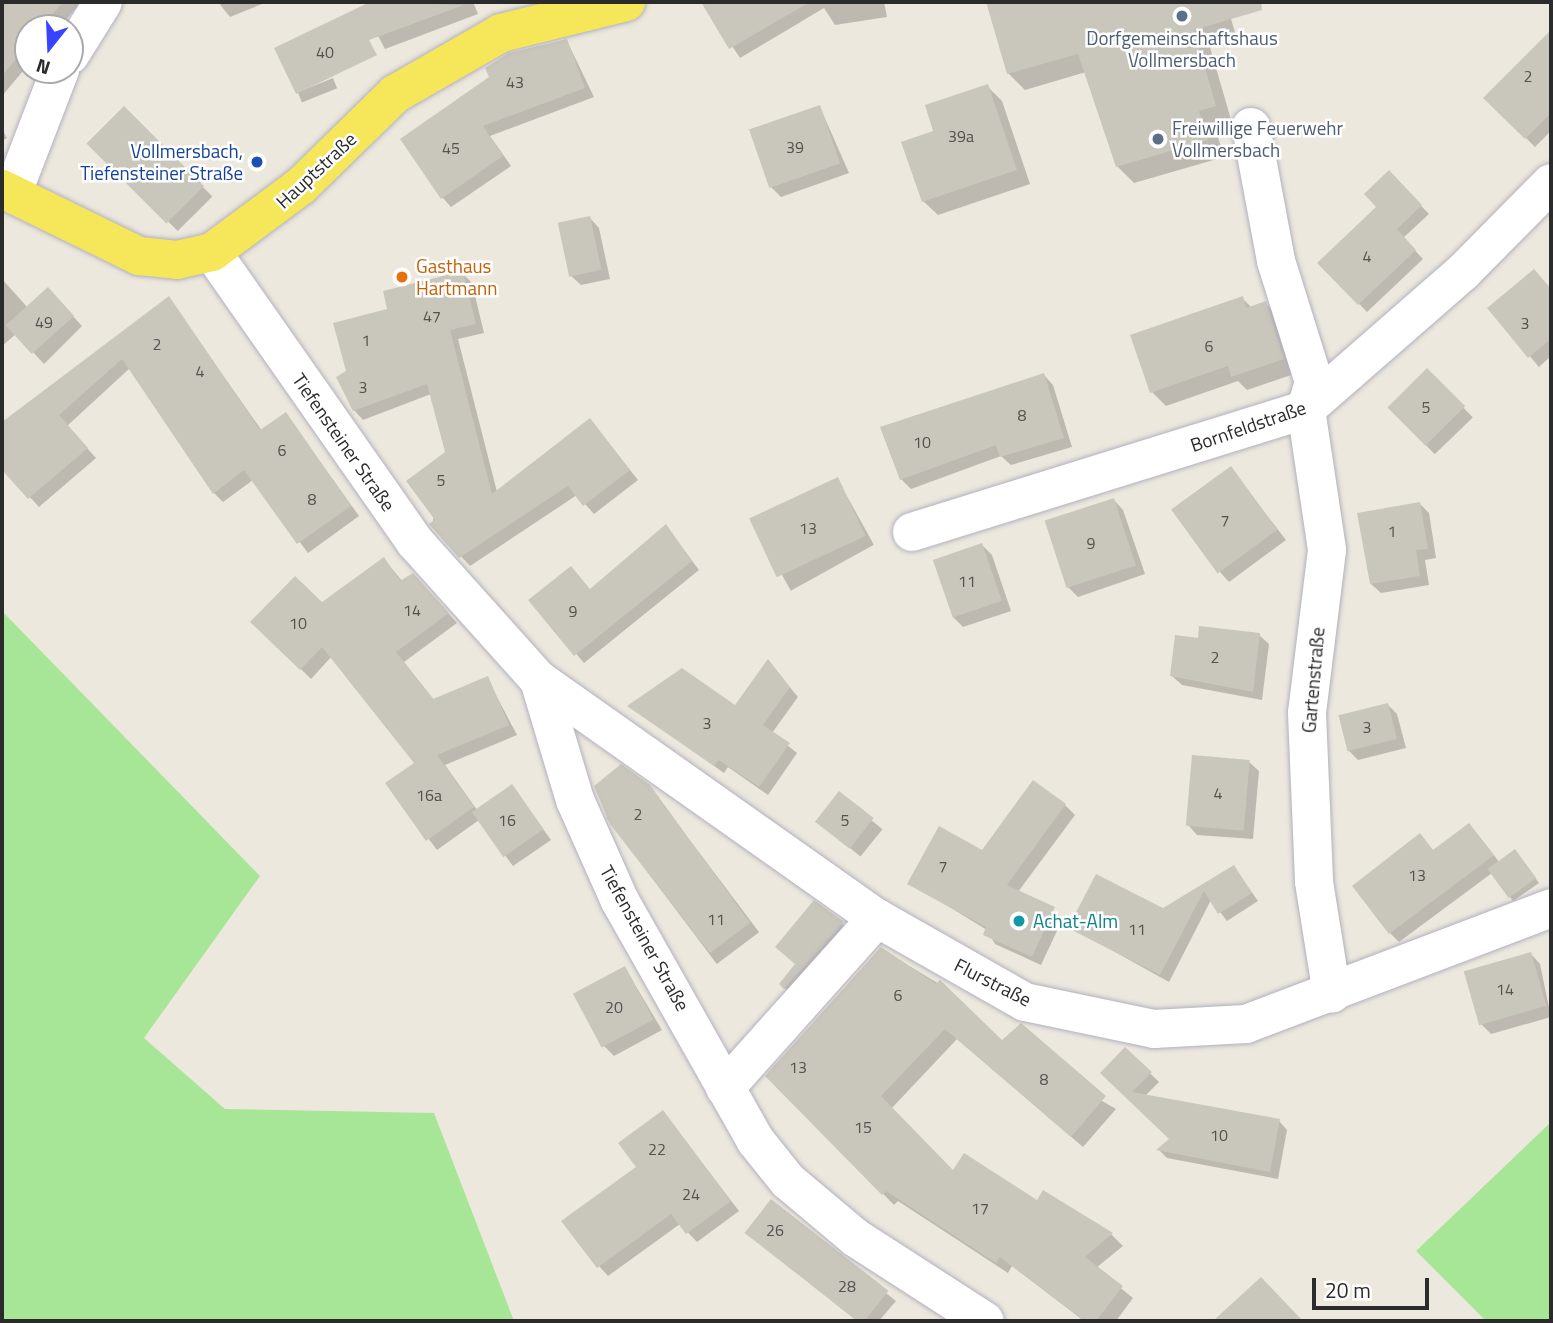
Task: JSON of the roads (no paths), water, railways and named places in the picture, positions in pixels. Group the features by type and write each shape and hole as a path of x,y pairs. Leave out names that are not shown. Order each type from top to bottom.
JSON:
{"main road":[{"name":"Hauptstraße","path":"7,191 139,256 177,260 212,252 301,186 395,94 501,33 626,2"}],"street":[{"path":"84,33 103,2"},
{"path":"7,191 55,84"},
{"name":"Gartenstraße","path":"1251,127 1276,261 1314,382 1306,409 1327,550 1307,713 1314,882 1332,994"},
{"name":"Bornfeldstraße","path":"912,532 1306,409 1463,272 1551,183"},
{"name":"Tiefensteiner Straße","path":"212,252 415,542 539,680 575,800 620,901 725,1087 788,1181 856,1238 985,1321"},
{"name":"Flurstraße","path":"539,680 877,918 1025,1002 1154,1029 1246,1024 1332,994 1551,908"},
{"path":"725,1087 877,918"}],"place":[{"name":"Dorfgemeinschaftshaus Vollmersbach","path":"1182,16"},
{"name":"Freiwillige Feuerwehr Vollmersbach","path":"1158,139"},
{"name":"Vollmersbach, Tiefensteiner Straße","path":"257,162"},
{"name":"Gasthaus Hartmann","path":"402,277"},
{"name":"Achat-Alm","path":"1019,921"}]}
